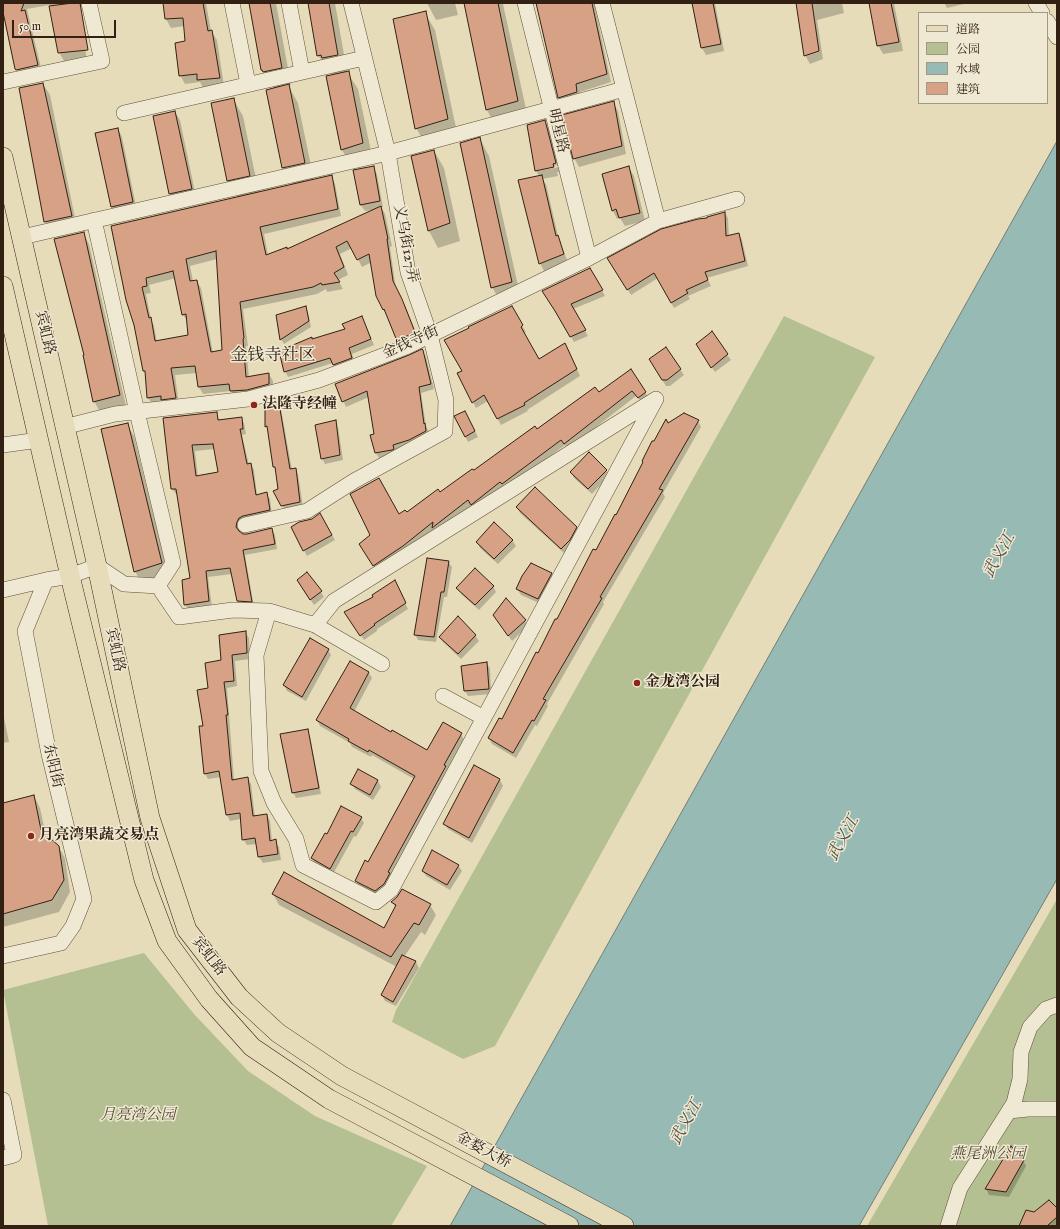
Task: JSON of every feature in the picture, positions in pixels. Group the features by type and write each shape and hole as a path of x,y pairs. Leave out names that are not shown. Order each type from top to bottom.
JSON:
{"main road":[{"name":"宾虹路","path":"3,157 97,566 150,818 187,930 239,997 278,1033 342,1076"},
{"name":"宾虹路","path":"3,286 70,576 144,880 167,941 209,999 252,1047 329,1099"},
{"name":"金婺大桥","path":"342,1076 624,1226"},
{"name":"金婺大桥","path":"329,1099 569,1226"}],"street":[{"path":"3,82 102,61 89,3"},
{"path":"232,3 248,84"},
{"path":"289,3 302,72"},
{"name":"义乌街127弄","path":"245,525 307,511 354,481 445,431 446,400 430,335 408,272 388,153 351,3"},
{"name":"明星路","path":"525,3 589,258"},
{"path":"602,3 658,221"},
{"path":"1036,3 1041,12"},
{"path":"1048,23 1057,37"},
{"path":"124,113 364,58"},
{"path":"22,237 388,153 624,89"},
{"name":"金钱寺街","path":"64,427 114,414 255,397 319,380 406,347 589,258 658,221 738,199"},
{"path":"94,220 137,412 174,563 158,586"},
{"path":"269,611 256,655 261,771 274,803 296,839 303,865 376,902 391,890 656,399 334,601 315,625"},
{"path":"3,445 39,440"},
{"path":"3,590 70,576 97,566 124,584 158,586"},
{"name":"东阳街","path":"3,956 61,942 73,926 84,899 49,754 25,631 46,580"},
{"path":"158,586 179,617 233,610 269,611 315,625 382,664"},
{"path":"443,696 484,718"},
{"path":"948,1226 960,1188 1014,1103 1020,1079 1021,1052 1030,1028 1046,1009 1057,1005"},
{"path":"3,1100 14,1155 3,1158"},
{"path":"1009,1111 1028,1109 1057,1109"}],"green space":[{"name":"金龙湾公园","path":"784,316 875,357 495,1046 463,1059 392,1022 396,1010"},
{"name":"燕尾洲公园","path":"1057,899 1057,1226 867,1226 1033,941"},
{"name":"月亮湾公园","path":"144,953 194,1014 248,1071 315,1116 427,1166 391,1226 48,1226 3,990"}],"water":[{"name":"武义江","path":"1057,141 1057,879 859,1226 450,1226"}],"building":[{"path":"3,3 24,3 21,11 25,10 38,65 15,69 3,12"},
{"path":"80,3 88,50 58,53 49,6"},
{"path":"163,3 203,3 208,31 212,30 220,78 197,80 197,74 179,76 175,43 185,41 183,18 165,19"},
{"path":"249,3 270,3 282,68 263,72 261,70"},
{"path":"308,3 329,3 338,55 322,58 321,55 317,56"},
{"path":"464,3 498,3 518,101 486,110"},
{"path":"536,3 592,3 607,74 576,84 577,92 558,98"},
{"path":"692,3 713,3 721,44 701,48"},
{"path":"796,3 812,3 819,51 804,56"},
{"path":"869,3 891,3 899,42 877,46"},
{"path":"426,11 448,119 415,129 393,19"},
{"path":"349,71 363,143 341,150 326,76"},
{"path":"43,83 72,216 44,222 19,88"},
{"path":"289,84 305,163 282,168 266,90"},
{"path":"234,98 250,176 227,181 211,103"},
{"path":"614,101 622,146 573,159 562,115"},
{"path":"175,111 192,189 169,194 153,116"},
{"path":"545,120 556,163 553,164 554,167 535,171 527,125"},
{"path":"118,128 133,202 111,207 95,133"},
{"path":"480,137 512,282 491,288 460,143"},
{"path":"434,150 450,223 428,231 411,156"},
{"path":"374,166 380,201 360,205 353,170"},
{"path":"629,166 640,213 619,218 616,209 612,211 602,174"},
{"path":"332,175 338,209 260,227 266,255 287,247 287,249 381,206 388,239 393,281 415,332 397,341 384,309 383,310 376,296 369,254 357,260 347,241 336,247 344,267 334,273 340,282 322,285 321,283 313,287 240,302 246,377 269,373 269,384 247,390 230,391 229,384 198,387 195,366 171,368 176,398 161,400 161,396 147,398 145,371 143,371 134,325 126,300 111,226","holes":["216,251 222,350 211,352 197,280 190,281 186,259","173,271 182,315 186,314 188,335 155,341 151,317 149,318 142,287 147,286 146,278"]},
{"path":"542,175 556,236 558,235 564,254 539,264 518,180"},
{"path":"725,212 726,236 739,233 745,261 705,272 708,280 686,290 688,293 671,303 654,273 627,290 607,258 661,229"},
{"path":"84,232 120,395 93,402 84,355 54,239"},
{"path":"590,268 603,290 571,304 586,330 570,337 542,291"},
{"path":"306,306 309,321 280,340 276,315"},
{"path":"512,306 523,325 521,327 539,359 565,343 577,369 524,403 525,405 497,419 484,395 472,403 457,373 462,371 444,340"},
{"path":"362,316 371,339 349,348 352,358 333,365 330,358 284,372 279,351 312,337 312,339 345,329 342,324"},
{"path":"712,331 728,354 711,368 696,344"},
{"path":"666,347 681,369 667,380 662,380 649,359"},
{"path":"422,349 431,384 419,387 426,431 409,440 393,445 394,449 392,450 375,453 370,435 374,434 367,391 342,402 335,384"},
{"path":"631,369 646,392 638,398 632,391 564,444 561,440 502,484 500,482 471,505 468,500 432,528 433,522 403,546 373,566 359,544 370,535 350,494 379,478 399,514 405,510 407,512 438,489 440,492 472,469 474,470 535,426 537,429 595,387 599,392"},
{"path":"279,403 290,469 296,468 300,502 281,506 273,491 278,489 267,426 265,427 265,405"},
{"path":"465,411 475,431 465,437 454,416"},
{"path":"217,412 218,420 242,417 243,429 240,429 247,464 251,463 256,495 267,492 270,510 239,518 236,527 243,534 272,528 275,544 243,550 252,602 237,601 230,568 206,571 209,601 184,605 182,580 190,578 176,489 171,489 163,418","holes":["213,444 218,472 196,476 192,445"]},
{"path":"684,413 699,420 659,489 663,490 600,597 602,598 543,699 546,700 534,721 532,720 513,753 488,738 499,718 502,719 536,652 538,653 555,619 557,619 593,549 596,550 615,514 616,515 652,441 654,441 666,419 668,423"},
{"path":"336,420 340,455 321,459 315,425"},
{"path":"128,423 162,563 134,572 101,429"},
{"path":"589,452 607,470 588,489 570,472"},
{"path":"535,487 577,527 570,540 561,549 516,507"},
{"path":"320,513 332,535 303,551 291,527 299,522 312,519"},
{"path":"494,522 513,540 494,559 476,542"},
{"path":"427,558 449,561 444,592 441,592 434,637 414,635"},
{"path":"531,563 552,573 538,599 516,589 522,576"},
{"path":"475,568 494,586 475,605 456,588"},
{"path":"307,572 322,591 310,600 297,580"},
{"path":"395,580 406,603 374,624 375,625 360,636 344,612 373,597 372,595"},
{"path":"506,598 526,620 508,636 493,615"},
{"path":"458,616 476,635 458,654 439,637"},
{"path":"246,631 247,653 232,655 234,681 224,682 228,715 226,715 232,780 248,777 253,816 267,814 270,841 276,839 278,854 258,857 255,838 242,840 240,813 226,815 219,771 204,774 199,726 203,726 197,690 208,688 205,663 221,660 219,635"},
{"path":"310,638 329,649 302,697 283,685"},
{"path":"350,661 369,672 350,708 391,732 392,730 427,750 443,722 462,733 444,765 446,766 388,872 390,873 384,884 375,891 355,881 365,860 368,862 415,776 369,750 368,752 348,741 349,739 316,720"},
{"path":"487,662 489,689 464,691 461,666"},
{"path":"308,729 319,788 292,793 280,734"},
{"path":"474,765 500,779 469,838 443,824"},
{"path":"358,769 378,780 370,795 350,784"},
{"name":"月亮湾果蔬交易点","path":"34,795 41,830 59,846 64,880 52,900 3,914 3,803"},
{"path":"341,806 362,817 353,832 351,831 330,869 311,858 325,833 327,834"},
{"path":"432,850 459,865 447,885 422,871"},
{"path":"284,872 384,928 396,905 391,902 397,897 402,889 431,904 419,925 414,923 391,957 272,894"},
{"path":"402,955 416,961 393,1002 381,995"},
{"path":"1011,1146 1024,1160 1006,1192 985,1189"},
{"path":"1049,1200 1057,1208 1057,1217 1047,1226 1019,1226 1026,1210 1034,1212"}],"place":[{"name":"法隆寺经幢","path":"254,405"},
{"name":"金龙湾公园","path":"637,683"},
{"name":"月亮湾果蔬交易点","path":"31,836"}],"district":[{"name":"金钱寺社区","path":"273,357"}]}
